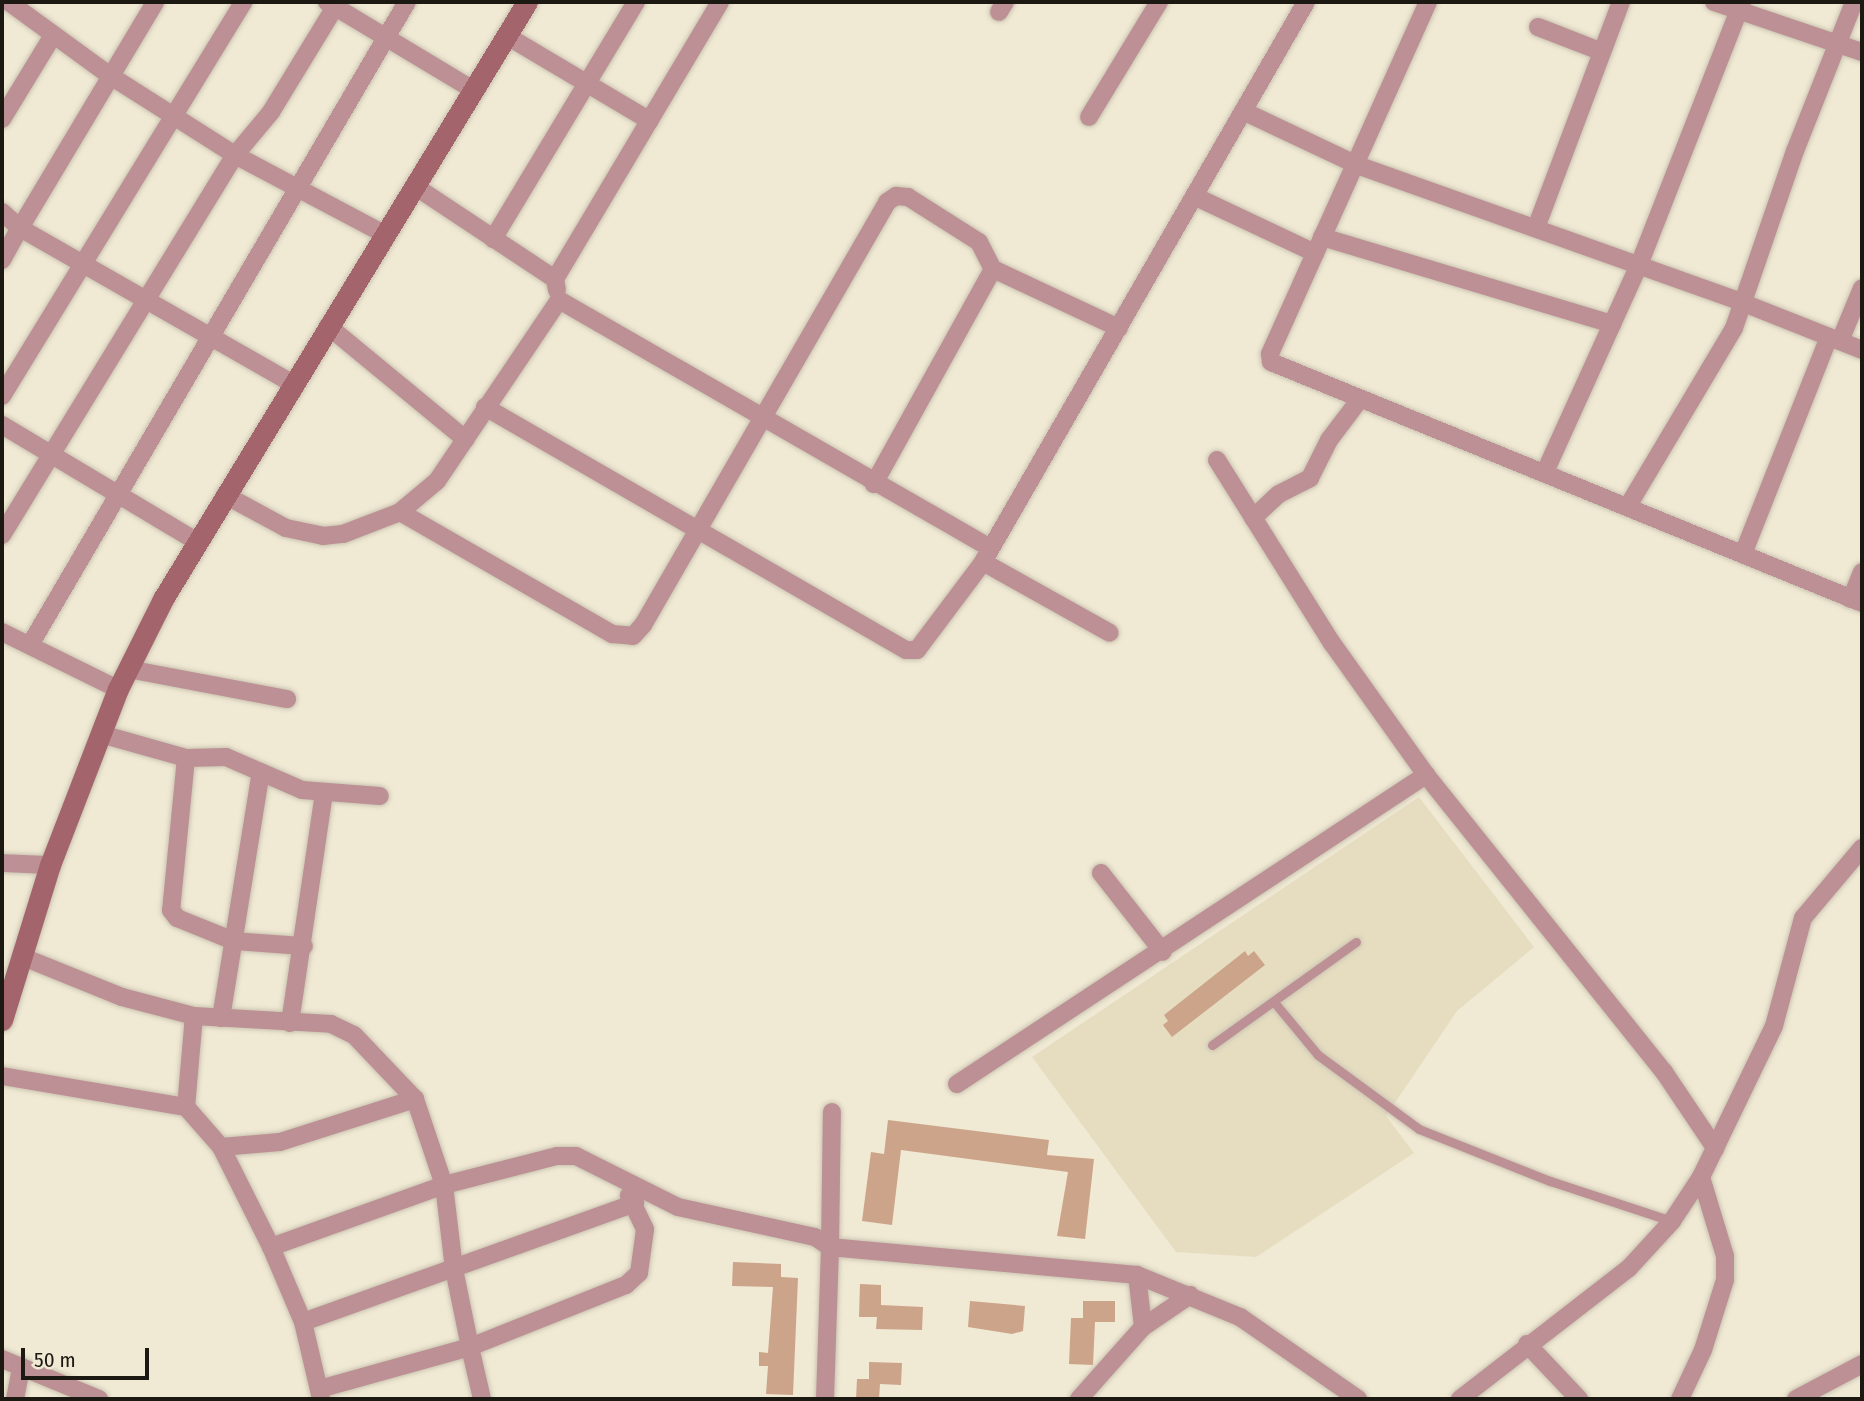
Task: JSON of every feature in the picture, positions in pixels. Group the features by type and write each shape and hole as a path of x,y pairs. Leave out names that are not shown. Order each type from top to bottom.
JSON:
{"street":[{"path":"9,2 52,37 235,155 384,234"},
{"path":"2,260 109,75 155,2"},
{"path":"2,396 243,2"},
{"path":"30,645 208,335 407,2"},
{"path":"2,1020 7,988 23,957 50,865 128,669 196,541 475,91 527,2"},
{"path":"493,239 589,84 636,2"},
{"path":"225,495 286,528 323,536 343,534 400,512 437,481 559,300 555,279 720,2"},
{"path":"1088,117 1160,2"},
{"path":"485,407 906,650 917,650 927,640 986,555 1306,2"},
{"path":"1428,2 1270,354 1271,362 1545,471 1857,601 1862,572"},
{"path":"1536,228 1600,51 1621,2"},
{"path":"1714,2 1739,6 1862,52"},
{"path":"1628,506 1734,328 1741,302 1854,2"},
{"path":"2,535 235,155 271,112 331,4 383,39 475,91"},
{"path":"1545,471 1639,265 1739,6"},
{"path":"1538,27 1600,51"},
{"path":"507,36 650,121"},
{"path":"2,119 52,37"},
{"path":"1243,111 1357,165 1741,302 1862,350"},
{"path":"416,187 555,279"},
{"path":"400,512 624,638 643,625 887,202 896,195 908,197 979,242 993,269 1119,328"},
{"path":"1194,195 1319,245 1612,324"},
{"path":"2,212 20,228 294,384"},
{"path":"874,484 993,269"},
{"path":"1743,554 1835,339 1862,288"},
{"path":"559,300 874,484 1110,633"},
{"path":"328,326 465,439"},
{"path":"1253,518 1279,494 1310,478 1329,440 1360,399"},
{"path":"2,425 196,541"},
{"path":"1217,460 1332,643 1426,775 1664,1072 1715,1149"},
{"path":"2,632 118,689"},
{"path":"128,669 286,699"},
{"path":"101,734 186,758 226,757 292,787 380,796"},
{"path":"186,758 171,911 177,918 234,941 303,946"},
{"path":"221,1018 261,772"},
{"path":"957,1084 1163,951 1426,775"},
{"path":"290,1023 324,792"},
{"path":"1460,1399 1527,1344 1629,1268 1672,1221 1701,1177 1774,1026 1803,918 1862,848"},
{"path":"2,863 50,865"},
{"path":"1101,873 1163,951"},
{"path":"23,957 122,997 194,1016 331,1024 354,1035 415,1098 444,1185 454,1269 482,1399"},
{"path":"186,1107 194,1016"},
{"path":"2,1076 186,1107 221,1147 271,1247 303,1322 321,1394 470,1347 626,1285 639,1273 645,1255 645,1229 635,1203 612,1176"},
{"path":"221,1147 280,1142 415,1098"},
{"path":"825,1399 832,1112"},
{"path":"271,1247 444,1185 557,1156 576,1156 678,1207 815,1237 830,1247 1137,1275 1240,1317 1358,1399"},
{"path":"1680,1399 1703,1350 1725,1280 1725,1256 1701,1177"},
{"path":"303,1322 635,1203"},
{"path":"1137,1275 1143,1327"},
{"path":"1079,1399 1143,1327 1190,1295"},
{"path":"1527,1344 1579,1399"},
{"path":"2,1359 99,1399"},
{"path":"1796,1399 1862,1364"},
{"path":"15,1399 21,1367"}],"lane":[{"path":"1212,1045 1356,942"},
{"path":"1275,1002 1318,1055 1419,1129 1550,1181 1672,1221"}],"shaded area":[{"path":"1419,797 1534,947 1457,1011 1386,1116 1414,1153 1256,1257 1176,1252 1032,1057"}],"building":[{"path":"1245,951 1248,956 1254,951 1265,965 1172,1037 1163,1025 1168,1021 1164,1015"},
{"path":"888,1120 1049,1140 1047,1155 1094,1159 1085,1239 1057,1236 1068,1172 901,1150 892,1225 862,1221 871,1152 884,1154"},
{"path":"733,1262 781,1264 781,1277 798,1278 793,1395 766,1394 768,1366 759,1366 759,1352 768,1353 773,1287 732,1286"},
{"path":"860,1284 881,1285 881,1305 923,1307 922,1330 876,1329 877,1317 859,1317"},
{"path":"970,1301 1025,1306 1023,1331 1012,1334 968,1327"},
{"path":"1083,1301 1115,1301 1115,1322 1095,1322 1093,1365 1069,1364 1071,1318 1083,1318"},
{"path":"869,1362 902,1363 901,1385 880,1384 879,1399 856,1399 857,1379 869,1379"}]}
